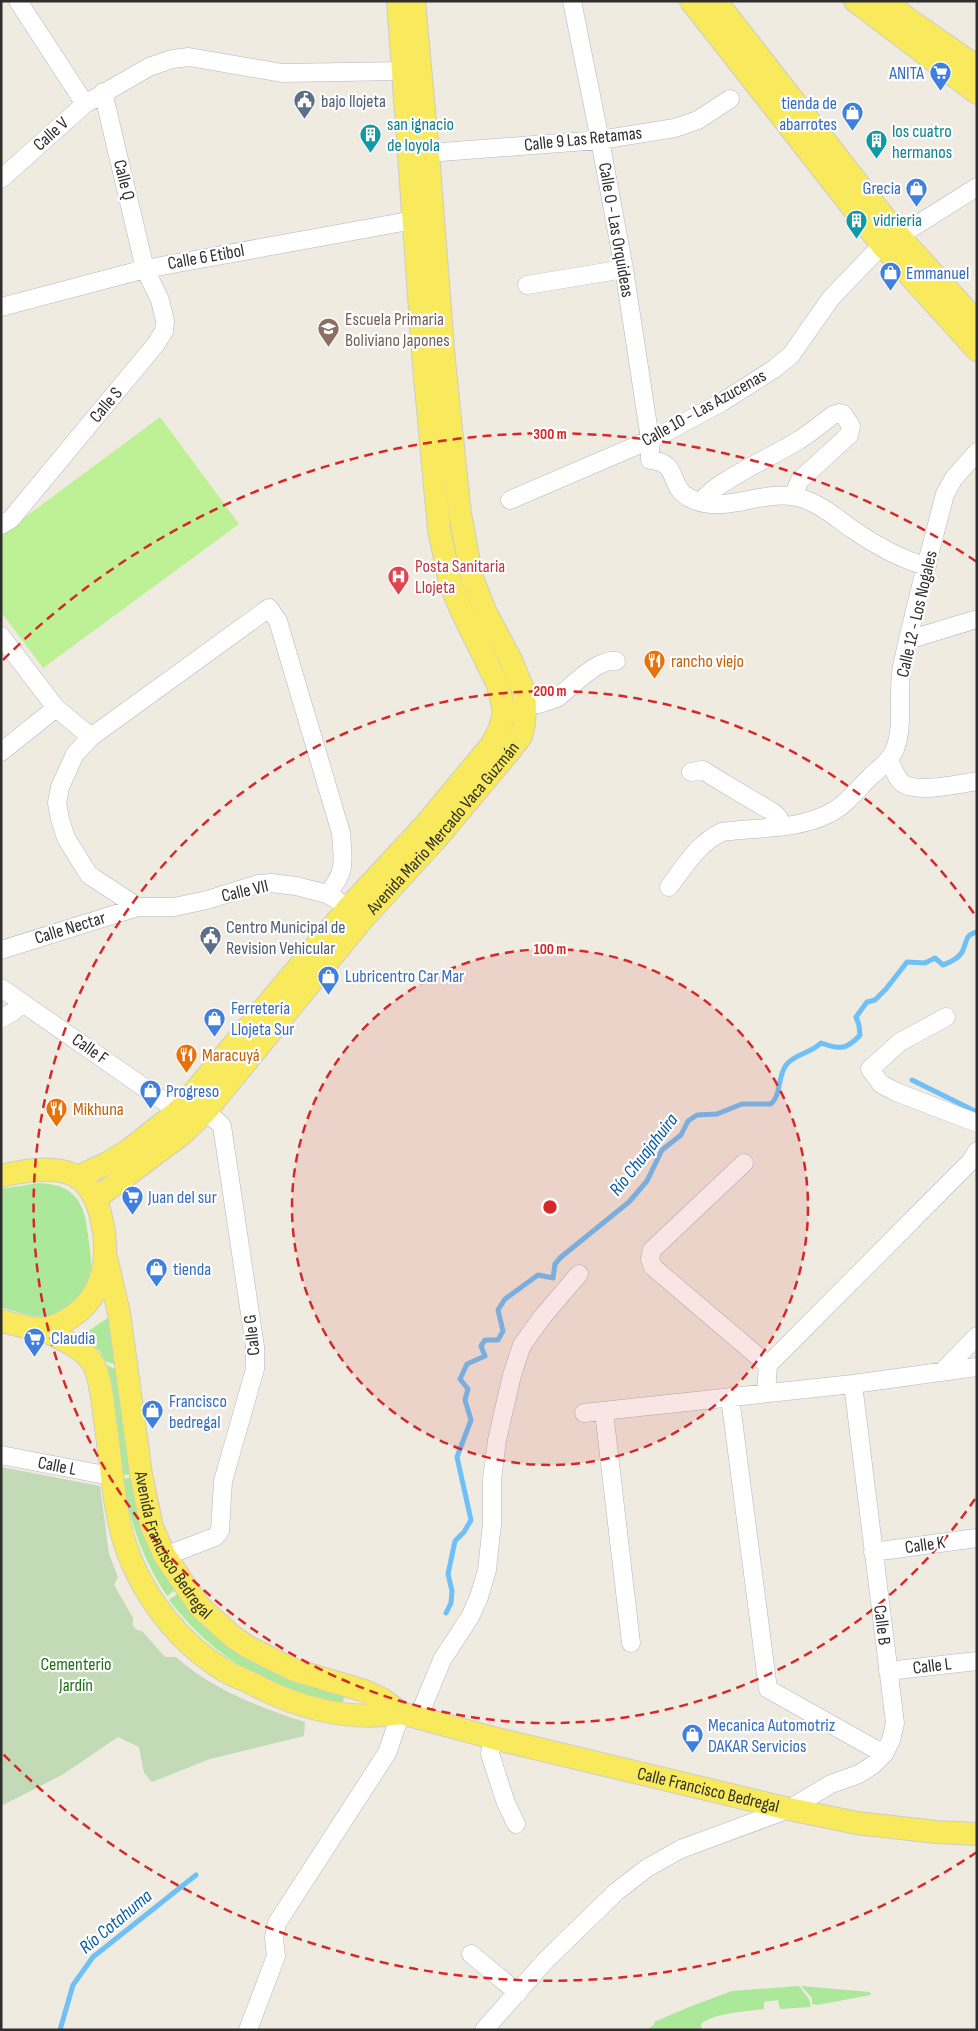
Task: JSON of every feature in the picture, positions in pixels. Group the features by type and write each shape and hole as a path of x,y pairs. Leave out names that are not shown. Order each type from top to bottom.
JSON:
{"main road":[{"name":"Avenida Mario Mercado Vaca Guzmán","path":"77,1177 106,1164 129,1150 178,1111 355,914 437,838 521,736 526,705 523,689 517,675 488,639 461,610 448,574 439,529 442,455 423,219 420,154 412,70 398,1"},
{"name":"Avenida Mario Mercado Vaca Guzmán","path":"412,70 414,1"},
{"path":"691,1 890,241 977,350"},
{"path":"716,1 890,241 977,322"},
{"path":"855,1 972,72"},
{"path":"886,1 972,72"},
{"name":"Avenida Mario Mercado Vaca Guzmán","path":"95,1199 181,1135 206,1111 355,914 492,744 500,728 504,711 488,639"},
{"path":"178,1111 206,1111"},
{"path":"1,1176 34,1170 54,1170 77,1177 87,1186 95,1199 102,1222 106,1257 100,1282 88,1304 64,1322 42,1330 1,1321"},
{"name":"Avenida Francisco Bedregal","path":"106,1257 119,1313 142,1474 152,1526 165,1556 200,1606 232,1636 248,1647 294,1670 364,1691 410,1715 443,1724"},
{"name":"Avenida Francisco Bedregal","path":"42,1330 81,1350 95,1367 119,1521 128,1553 147,1591 190,1646 222,1670 291,1700 339,1714 354,1716 410,1715"},
{"name":"Calle Francisco Bedregal","path":"443,1724 493,1738 789,1809 866,1825 977,1834"}],"street":[{"path":"18,1 85,104"},
{"name":"Calle O - Las Orquideas","path":"572,1 624,269 650,439 650,460 666,464 673,474 677,488 688,497 702,502"},
{"name":"Calle V","path":"1,178 85,104 149,67 172,59 188,57 282,73 412,70"},
{"name":"Calle Q","path":"103,92 145,269"},
{"name":"Calle 9 Las Retamas","path":"420,154 600,140 675,128 698,120 730,99"},
{"name":"Calle 10 - Las Azucenas","path":"510,500 659,436 722,402 785,360 800,344 831,298 890,241 977,187"},
{"name":"Calle 6 Etibol","path":"1,308 145,269 423,219"},
{"name":"Calle S","path":"1,525 11,518 156,344 164,331 160,300 145,269"},
{"path":"526,285 624,269"},
{"path":"793,496 800,480 849,435 851,426 843,414 834,415 801,440 720,485 706,495 702,502 718,504 784,494 793,496 825,510 854,531 892,552 916,564 927,566"},
{"name":"Calle 12 - Los Nogales","path":"669,887 704,842 713,836 722,832 810,821 831,813 851,797 889,760 896,748 900,716 900,678 908,640 945,494 954,478 977,452"},
{"path":"138,907 89,875 66,838 57,803 60,787 75,754 91,737 269,608 278,621 341,833 343,862 339,880 328,894"},
{"path":"908,640 977,619"},
{"path":"1,636 56,708 91,737"},
{"path":"526,705 550,702 599,664 616,661"},
{"path":"1,752 56,708"},
{"path":"889,760 899,780 907,786 941,787 977,781"},
{"path":"691,772 702,770 774,813 779,818 780,826"},
{"name":"Calle VII","path":"138,907 174,907 207,900 258,884 271,883 296,886 328,894 355,914"},
{"name":"Calle Nectar","path":"1,950 138,907"},
{"name":"Calle F","path":"1,988 178,1111"},
{"path":"1,1019 14,1011 21,1002"},
{"path":"946,1017 900,1042 883,1055 870,1069 880,1084 977,1123"},
{"name":"Calle G","path":"165,1556 215,1537 220,1531 223,1481 255,1369 255,1347 222,1126 206,1111"},
{"path":"953,1113 977,1141"},
{"path":"766,1393 768,1365 970,1162 977,1151"},
{"path":"744,1163 652,1250 650,1259 654,1267 768,1365"},
{"path":"248,2030 276,1956 274,1938 276,1923 387,1753 442,1660 470,1617 479,1597 487,1570 492,1524 492,1479 497,1440 512,1375 522,1345 543,1316 579,1274"},
{"path":"942,1372 977,1336"},
{"path":"584,1413 853,1384 977,1367"},
{"name":"Calle B","path":"484,2030 518,1994 546,1960 616,1892 647,1868 681,1850 789,1809 831,1784 859,1774 873,1765 884,1754 891,1740 895,1723 853,1384"},
{"path":"730,1398 768,1689 884,1754"},
{"path":"604,1412 631,1643"},
{"name":"Calle L","path":"1,1455 100,1474 112,1472"},
{"name":"Calle K","path":"873,1552 977,1538"},
{"name":"Calle L","path":"888,1672 977,1661"},
{"path":"493,1738 490,1754 506,1803 516,1824"},
{"path":"471,1954 518,1994"}],"green space":[{"path":"160,417 239,524 43,668 1,612 1,535"},
{"path":"39,1183 52,1184 64,1188 79,1202 85,1218 91,1261 90,1277 78,1299 58,1314 44,1317 1,1308 1,1189"},
{"path":"109,1317 119,1366 105,1361 100,1351 83,1338 84,1334"},
{"path":"106,1365 120,1371 134,1474 122,1475"},
{"name":"Cementerio Jardín","path":"1,1467 100,1486 109,1554 118,1577 114,1585 133,1618 133,1626 137,1630 142,1631 165,1657 176,1657 205,1679 254,1704 305,1722 304,1736 210,1759 152,1782 144,1773 139,1747 118,1737 62,1775 1,1806"},
{"path":"134,1477 176,1589 167,1596 151,1569 133,1525 122,1479"},
{"path":"179,1593 345,1693 342,1706 267,1680 226,1656 206,1640 169,1600"},
{"path":"799,1986 809,1999 811,2007 780,2009 778,2000 764,2002 764,2009 714,2017 706,2020 701,2024 702,2028 697,2030 647,2030 655,2024 654,2022 732,1991"},
{"path":"801,1986 870,1992 871,1995 817,2005 812,2004 812,1998"}],"waterway":[{"name":"Río Chuajahuira","path":"446,1613 451,1603 452,1591 448,1574 455,1541 464,1532 471,1520 457,1457 471,1420 465,1400 468,1389 460,1379 467,1364 485,1356 481,1346 485,1340 498,1340 503,1331 498,1310 505,1299 538,1275 553,1278 555,1264 561,1257 629,1202 647,1181 662,1150 681,1135 688,1121 697,1115 717,1114 742,1104 771,1104 777,1095 784,1068 790,1061 821,1043 832,1047 842,1047 850,1044 860,1035 856,1017 867,1002 875,1000 886,989 907,962 925,963 935,958 943,965 960,955 968,937 977,932"},
{"path":"912,1080 977,1112"},
{"name":"Río Cotahuma","path":"60,2030 73,1985 93,1957 196,1875"}],"place":[{"name":"ANITA","path":"940,92"},
{"name":"bajo llojeta","path":"305,120"},
{"name":"tienda de abarrotes","path":"853,132"},
{"name":"san ignacio de loyola","path":"371,153"},
{"name":"los cuatro hermanos","path":"876,160"},
{"name":"Grecia","path":"917,207"},
{"name":"vidrieria","path":"857,239"},
{"name":"Emmanuel","path":"890,292"},
{"name":"Escuela Primaria Boliviano Japones","path":"329,348"},
{"name":"Posta Sanitaria Llojeta","path":"399,595"},
{"name":"rancho viejo","path":"655,680"},
{"name":"Centro Municipal de Revision Vehicular","path":"210,956"},
{"name":"Lubricentro Car Mar","path":"329,995"},
{"name":"Ferretería Llojeta Sur","path":"215,1037"},
{"name":"Maracuyá","path":"186,1074"},
{"name":"Progreso","path":"150,1110"},
{"name":"Mikhuna","path":"57,1128"},
{"name":"Juan del sur","path":"132,1216"},
{"name":"tienda","path":"157,1288"},
{"name":"Claudia","path":"35,1357"},
{"name":"Francisco bedregal","path":"153,1430"},
{"name":"Mecanica Automotriz DAKAR Servicios","path":"692,1754"}]}
